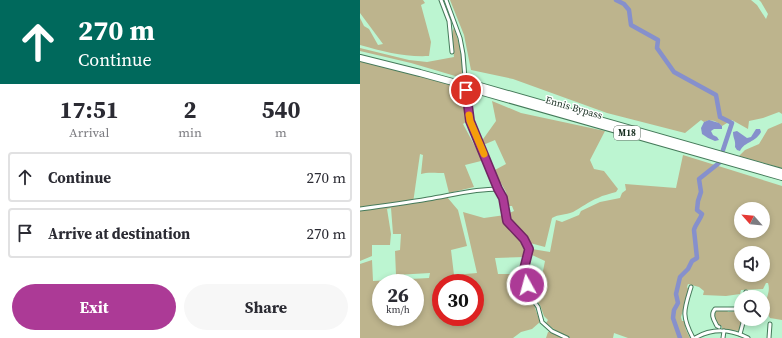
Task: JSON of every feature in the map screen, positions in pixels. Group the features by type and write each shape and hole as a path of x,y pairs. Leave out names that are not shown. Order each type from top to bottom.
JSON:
{"highway":[{"name":"Ennis Bypass","path":"360,54 419,68 461,81 473,87 782,177"},
{"name":"Ennis Bypass","path":"360,58 420,73 461,81"},
{"name":"Ennis Bypass","path":"473,87 782,171"}],"street":[{"path":"441,0 450,25 452,52"},
{"path":"446,0 460,38 463,54 461,81"},
{"path":"450,25 455,23"},
{"path":"466,90 470,121 503,198 507,221 524,239 529,249 523,273 531,297 538,307 542,322 552,331 567,338"},
{"path":"360,209 428,200 464,192 498,189"},
{"path":"691,287 684,317 685,324 694,338 712,331 724,331 740,334 748,338"},
{"path":"719,327 717,326 713,316 715,309 734,309"},
{"path":"740,334 742,326"},
{"path":"769,338 770,326"},
{"path":"723,338 724,331"}],"shaded area":[{"path":"360,0 423,0 425,3 421,5 431,42 429,56 394,54 360,45 360,18 364,26 369,29 378,45 383,44 360,13"},
{"path":"450,0 751,0 757,5 766,19 768,14 759,0 782,0 782,114 779,112 749,121 748,129 732,120 722,126 714,121 704,122 701,120 685,133 607,113 513,79 471,70 464,35"},
{"path":"454,27 463,66 462,78 411,63 360,51 360,48 409,60 427,62 454,57 452,38"},
{"path":"360,60 464,89 468,120 463,124 477,150 479,148 485,160 465,165 474,187 449,193 444,173 421,174 423,155 420,154 413,203 447,197 458,210 467,246 451,250 454,274 432,274 432,326 484,326 484,274 466,274 477,273 463,212 484,218 505,215 509,227 524,244 525,257 495,258 498,274 519,274 529,299 534,305 540,322 532,329 521,332 513,338 360,338 360,264 372,260 372,326 424,326 424,278 429,278 430,273 396,274 395,251 400,250 401,234 393,234 391,208 387,209 391,234 390,245 372,245 372,256 360,261"},
{"path":"492,101 521,113 605,131 590,160 594,169 604,171 618,189 616,192 595,199 573,212 552,218 545,247 530,243 525,234 510,220 509,213 514,211 512,206 508,206 506,192 501,183 498,184 493,171 506,164 495,140 483,145 481,142 496,121"},
{"path":"782,123 782,168 739,156 745,150 759,144 768,129"},
{"path":"683,155 782,186 782,320 770,318 770,290 768,283 766,283 763,289 734,290 734,295 726,296 703,295 704,291 699,287 688,284 687,287 689,290 681,317 690,338 628,338 614,333 613,338 546,338 548,332 555,330 546,323 548,320 544,316 540,305 534,297 530,283 541,281 545,261 532,255 532,249 550,252 556,220 562,222 579,215 581,211 600,202 620,198 622,193 626,190 625,184 676,188"},
{"path":"715,310 727,310 728,312 734,311 734,326 740,326 739,331 722,329 722,326 719,326 716,321 714,314"}],"water":[{"path":"709,120 719,123 722,126 722,129 714,129 711,131 719,140 715,141 702,134 701,128 704,122"},
{"path":"756,129 760,129 761,132 759,136 745,145 740,151 737,150 735,147 733,132 737,131 747,138 751,137"}],"waterway":[{"path":"616,0 624,4 629,10 631,25 658,40 657,48 674,72 716,95 720,117 732,123 723,150"},
{"path":"680,338 673,318 674,310 678,303 676,294 680,277 688,269 692,261 697,258 694,230 702,214 697,210 701,192 699,179 719,163"}],"slow traffic":[{"path":"469,115 470,121 484,154"}],"route":[{"path":"466,90 470,121 503,198 507,221 524,239 529,249 523,273 527,285"}]}
